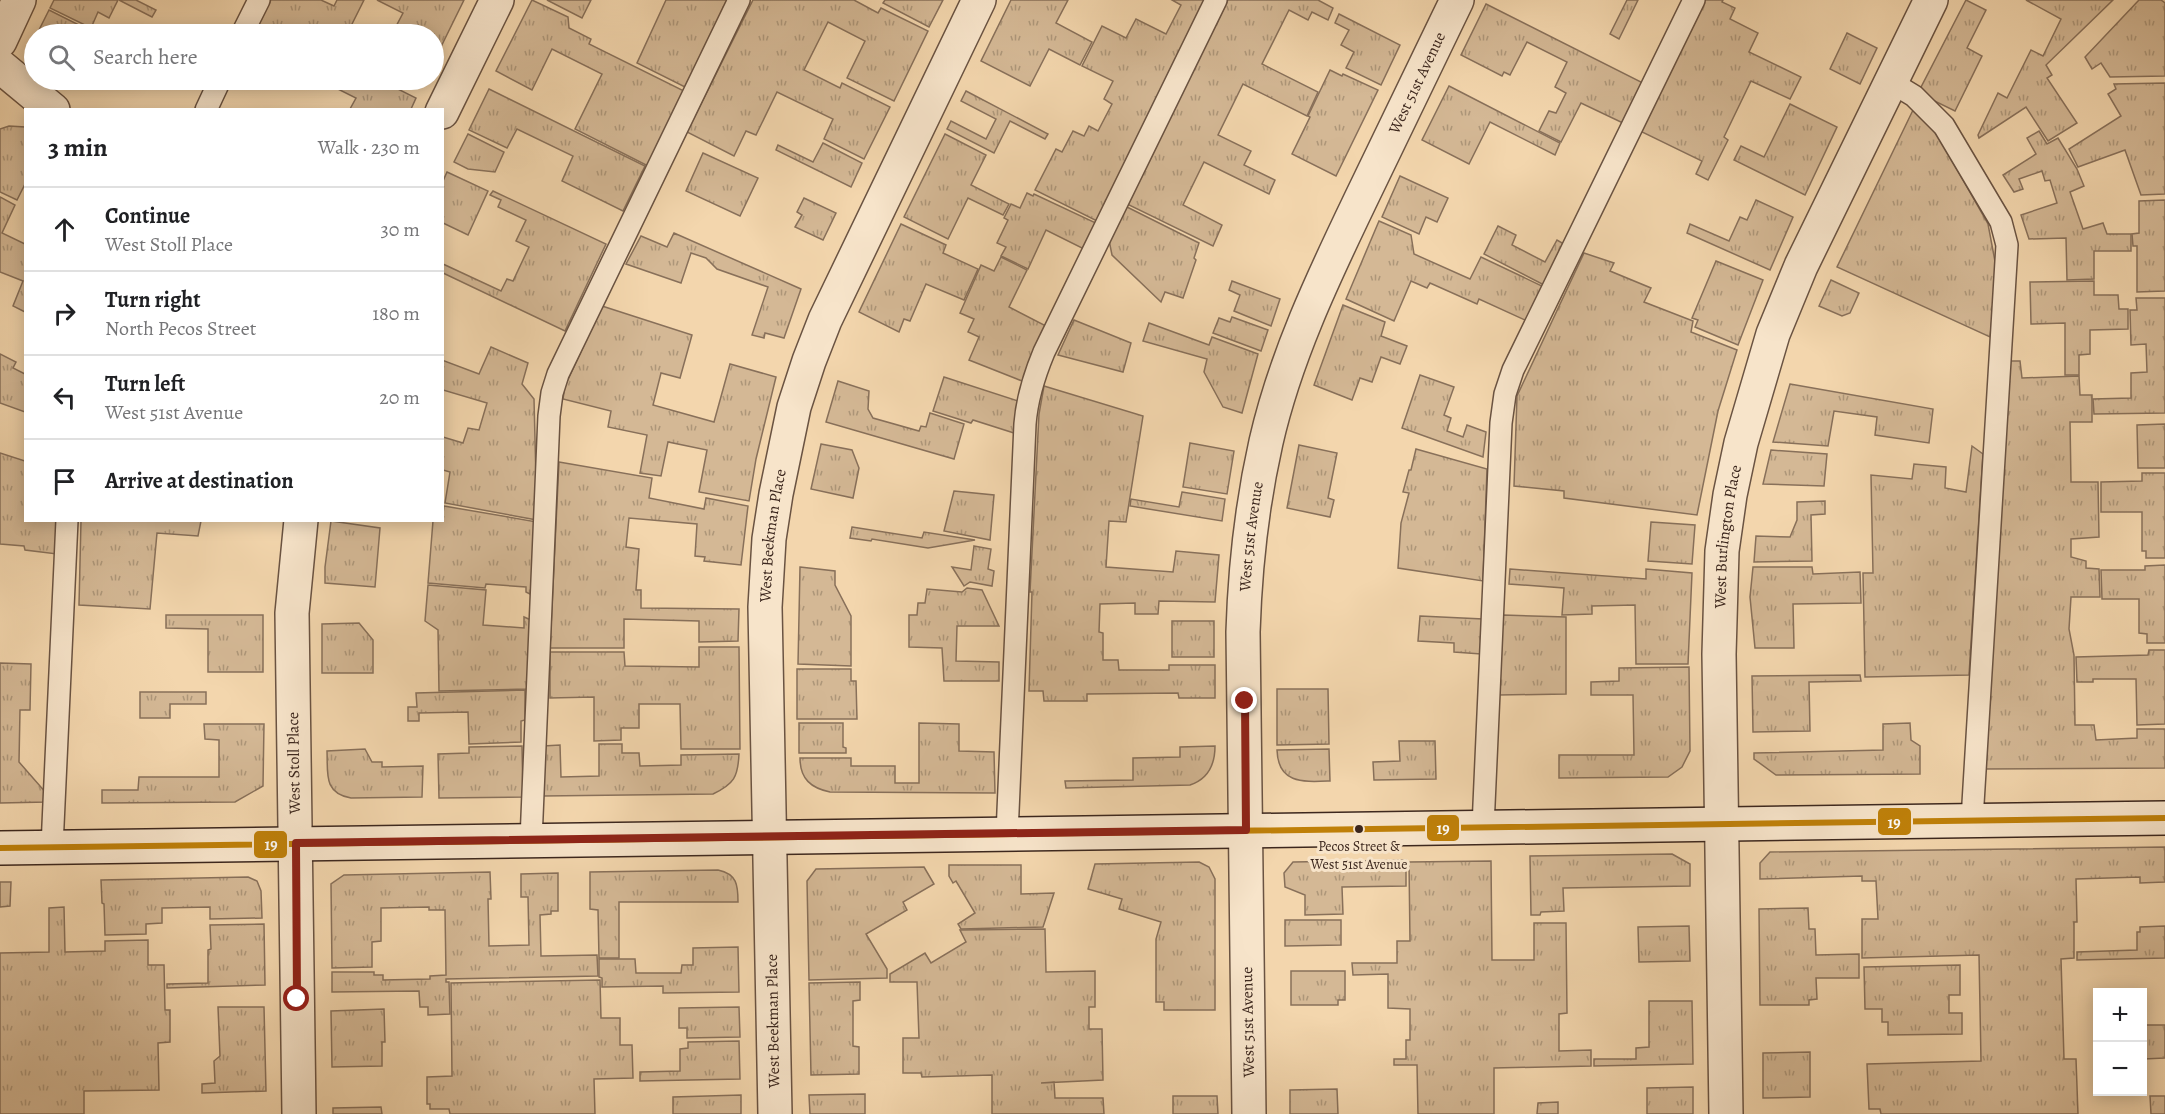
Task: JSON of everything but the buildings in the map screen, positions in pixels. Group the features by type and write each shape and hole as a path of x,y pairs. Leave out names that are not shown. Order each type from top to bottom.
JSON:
{"street":[{"path":"0,41 19,0"},
{"path":"444,108 497,0"},
{"name":"West Beekman Place","path":"775,1114 765,578 776,494 794,407 825,320 980,0"},
{"name":"West 51st Avenue","path":"1249,1114 1244,591 1266,442 1283,384 1318,291 1457,0"},
{"name":"West Burlington Place","path":"1726,1114 1719,654 1722,551 1730,495 1741,443 1773,334 1801,266 1931,0"},
{"path":"0,66 24,86"},
{"path":"28,90 50,108"},
{"name":"West Stoll Place","path":"299,1114 292,613 301,522"},
{"path":"0,848 2165,818"}],"lane":[{"path":"247,24 259,0"},
{"path":"531,840 549,416 552,393 558,374 740,0"},
{"path":"1007,834 1023,470 1027,404 1032,383 1044,352 1215,0"},
{"path":"1483,827 1501,423 1505,394 1514,370 1694,0"},
{"path":"1891,82 1914,96 1944,126 2001,222 2007,245 1972,820"},
{"path":"207,108 215,90"},
{"path":"52,847 67,522"}],"green space":[{"path":"54,0 118,0 109,18 98,12 93,24 83,24 50,8"},
{"path":"119,0 136,0 156,10 152,17"},
{"path":"271,0 321,0 334,6 337,0 364,0 352,24 258,24"},
{"path":"377,0 464,0 444,41 444,24 397,24 403,13"},
{"path":"532,0 568,17 569,28 591,39 589,44 686,92 648,166 575,129 602,74 552,49 532,90 496,71"},
{"path":"547,0 591,0 582,18"},
{"path":"666,0 729,0 685,87 637,63"},
{"path":"753,0 854,0 878,13 881,8 928,31 894,101 847,78 865,41 828,22 804,70 840,88 842,83 890,107 864,159 824,139 833,119 777,92 756,135 746,131 734,156 687,132"},
{"path":"885,0 943,0 929,27 883,3"},
{"path":"1011,0 1068,0 1056,23 1092,42 1080,65 1049,49 1030,86 981,61"},
{"path":"1172,0 1205,0 1099,222 1035,190 1056,149 1062,152 1073,131 1084,136 1089,126 1098,131 1112,104 1104,99 1113,81 1082,66 1102,26 1126,38 1136,19 1166,34 1181,5"},
{"path":"1228,0 1318,0 1333,8 1328,20 1312,12 1308,20 1289,10 1262,64 1318,92 1307,116 1243,84 1218,135 1251,151 1244,165 1275,180 1269,194 1204,162 1183,205 1222,225 1213,246 1127,204"},
{"path":"1627,0 1638,0 1619,39 1610,34"},
{"path":"1703,0 1723,0 1722,2 1735,8 1730,19 1758,33 1749,52 1801,77 1790,99 1751,81 1724,137 1728,140 1708,180 1696,174 1702,161 1640,131"},
{"path":"1966,0 1986,10 1967,48 1982,56 1955,111 1918,93"},
{"path":"2026,0 2113,0 2046,65 2052,75 2047,78 2077,123 2048,141 2026,107 1979,138 1978,135 1998,93 2007,98 2031,50 2043,56 2061,19"},
{"path":"2139,0 2161,0 2165,3 2165,76 2110,77 2101,63 2092,69 2085,57"},
{"path":"1486,4 1645,84 1625,124 1581,103 1561,142 1539,131 1549,111 1556,113 1566,93 1555,87 1567,62 1527,42 1510,75 1504,72 1502,76 1461,55"},
{"path":"49,10 77,24 42,24"},
{"path":"1339,14 1400,45 1381,85 1346,68 1354,52 1341,45 1349,30 1335,23"},
{"path":"1847,33 1877,48 1860,84 1830,69"},
{"path":"1330,70 1378,90 1336,176 1292,154"},
{"path":"2165,83 2165,194 2141,195 2125,150 2078,167 2069,149 2121,116 2108,94 2116,89 2114,84"},
{"path":"1449,86 1560,143 1555,155 1490,122 1469,164 1422,140"},
{"path":"489,89 645,166 623,211 562,181 573,156 517,129 507,148 469,130"},
{"path":"340,90 400,90 416,98 411,108 351,108 356,98"},
{"path":"966,91 1048,134 1045,139 1010,121 994,153 947,129 951,121 986,139 996,119 961,101"},
{"path":"1790,104 1837,127 1805,195 1734,160 1741,146 1764,157"},
{"path":"1914,108 1938,136 1988,224 1997,272 1990,337 1837,267"},
{"path":"9,126 24,127 24,186 17,200 0,192 0,129"},
{"path":"2039,131 2047,144 2058,138 2077,169 2084,186 2070,192 2083,229 2103,223 2107,234 2131,234 2131,251 2094,251 2094,279 2067,280 2066,238 2029,239 2021,215 2057,203 2050,180 2045,181 2042,171 2019,179 2023,189 2014,192 2003,175 2036,154 2027,138"},
{"path":"468,134 504,152 495,172 468,169 454,162"},
{"path":"945,134 986,155 971,185 1009,204 1003,215 968,198 948,239 904,217"},
{"path":"823,143 862,163 851,187 776,150 778,145 813,162"},
{"path":"703,153 758,178 740,216 686,191"},
{"path":"447,172 488,191 468,235 444,223 444,179"},
{"path":"1400,176 1448,198 1437,222 1426,217 1419,234 1382,217"},
{"path":"493,191 606,244 565,331 444,273 444,264 501,291 507,279 513,281 529,247 516,241 526,220 498,207 501,200 490,195"},
{"path":"1027,193 1033,196 1034,194 1098,224 1086,250 1046,230 1028,269 1001,256 1006,247 997,243 1008,220 1004,218 1011,204 1020,208"},
{"path":"0,197 15,205 2,233 24,244 24,312 13,306 23,281 0,272"},
{"path":"804,198 836,213 823,240 795,227 802,215 797,212"},
{"path":"1756,200 1793,217 1770,270 1687,233 1690,224 1729,241 1740,217 1747,220"},
{"path":"2165,200 2165,291 2137,292 2137,246 2133,246 2132,234 2139,233 2139,201"},
{"path":"1125,206 1199,243 1194,258 1196,260 1183,298 1165,292 1161,302 1112,255 1109,240"},
{"path":"1379,221 1411,235 1414,254 1470,279 1481,257 1544,287 1527,321 1479,299 1477,304 1430,283 1427,288 1411,281 1394,321 1346,299"},
{"path":"901,224 946,245 943,253 978,269 964,300 926,284 910,321 904,319 899,332 859,312"},
{"path":"1498,226 1516,235 1512,245 1545,262 1557,240 1564,244 1544,285 1484,254"},
{"path":"674,233 801,289 784,338 765,333 764,338 752,335 768,287 717,269 706,258 691,253 681,283 626,264 641,236 667,247"},
{"path":"1584,253 1614,263 1610,271 1651,288 1644,302 1693,321 1691,332 1737,350 1718,411 1697,515 1564,498 1564,491 1514,486 1517,396"},
{"path":"1001,257 1027,270 1009,307 1048,327 1022,381 969,360 979,337 968,332 974,319 960,313 981,265 994,271"},
{"path":"1716,261 1763,280 1738,345 1695,327 1698,320 1692,318"},
{"path":"1831,280 1859,293 1850,313 1842,316 1819,306"},
{"path":"1232,281 1280,299 1271,326 1234,311 1240,295 1229,290"},
{"path":"2094,281 2094,295 2118,295 2119,309 2128,309 2128,329 2090,330 2090,354 2079,355 2079,375 2065,375 2065,323 2031,324 2030,282"},
{"path":"2136,298 2165,298 2165,413 2094,414 2093,399 2131,398 2131,373 2147,372 2146,344 2131,345 2130,310 2137,310"},
{"path":"1343,305 1385,322 1381,336 1407,346 1400,364 1381,357 1372,382 1360,378 1352,400 1314,385"},
{"path":"602,306 692,335 680,378 661,373 653,405 714,422 730,364 776,377 756,459 749,501 699,492 707,450 668,442 661,476 640,473 647,435 608,427 611,411 563,399 565,386"},
{"path":"1232,317 1268,330 1261,351 1213,333 1219,318 1230,322"},
{"path":"1074,320 1131,343 1123,372 1058,355"},
{"path":"1149,323 1209,345 1212,337 1258,354 1242,413 1223,407 1204,372 1207,359 1143,341"},
{"path":"491,347 528,363 522,384 534,399 537,520 445,503 450,472 444,470 444,437 463,443 468,428 479,430 487,403 444,390 444,361 479,374"},
{"path":"0,354 16,362 13,368 24,374 24,412 0,403"},
{"path":"2010,361 2020,361 2022,378 2079,376 2080,395 2092,395 2092,422 2070,422 2071,482 2098,482 2099,537 2071,539 2071,557 2086,561 2086,568 2099,569 2100,597 2071,597 2069,629 2074,655 2075,725 2094,725 2096,740 2137,738 2137,729 2165,729 2165,768 1983,769"},
{"path":"1420,375 1454,387 1444,415 1451,418 1447,431 1463,437 1467,425 1486,432 1483,457 1402,428"},
{"path":"944,377 1024,403 1014,433 933,411"},
{"path":"838,381 869,391 868,409 873,418 919,431 921,426 926,427 930,413 964,424 954,459 826,422"},
{"path":"1790,384 1933,409 1929,443 1875,435 1877,417 1834,411 1828,446 1773,442"},
{"path":"1044,386 1143,416 1126,522 1109,521 1106,567 1173,572 1176,551 1219,555 1215,602 1159,601 1158,614 1135,614 1135,603 1100,604 1099,632 1103,633 1103,660 1118,660 1119,670 1169,670 1169,665 1215,665 1215,698 1179,698 1178,693 1087,694 1087,701 1044,701 1043,691 1029,691 1032,592 1030,592 1039,414"},
{"path":"2165,424 2165,468 2138,468 2137,425"},
{"path":"1190,443 1234,451 1227,494 1183,487"},
{"path":"821,444 852,450 859,468 853,498 811,489"},
{"path":"1299,445 1337,453 1328,498 1334,500 1330,517 1287,508"},
{"path":"1972,446 1983,454 1969,675 1865,677 1863,573 1873,573 1871,475 1912,479 1914,464 1946,467 1945,488 1966,492"},
{"path":"1416,449 1487,469 1483,581 1398,568 1401,523 1409,493 1403,492"},
{"path":"1771,450 1827,454 1824,486 1763,484"},
{"path":"0,453 24,461 24,522 60,522 57,554 25,550 24,546 0,544"},
{"path":"559,462 652,478 649,498 704,509 706,498 748,506 741,565 704,561 705,557 695,556 697,524 629,518 626,547 639,549 636,590 641,590 641,608 739,609 738,641 699,642 699,621 624,619 624,648 550,648"},
{"path":"2142,473 2165,473 2165,558 2146,558 2146,551 2142,551 2142,512 2101,512 2101,482 2142,481"},
{"path":"954,491 994,495 990,540 944,531"},
{"path":"1182,492 1225,499 1222,521 1130,506 1131,499 1179,507"},
{"path":"1825,501 1825,514 1811,515 1812,561 1754,562 1756,536 1790,537 1797,520 1797,502"},
{"path":"444,506 537,522 532,595 526,592 526,587 486,584 485,588 428,583 433,522 444,522"},
{"path":"81,522 201,522 198,536 157,533 150,609 79,605"},
{"path":"331,522 380,528 375,587 325,583"},
{"path":"1651,522 1695,525 1692,564 1648,561"},
{"path":"852,527 922,538 924,532 975,540 928,548 872,539 871,541 850,538"},
{"path":"974,546 991,549 988,569 994,571 992,586 970,582 964,586 952,567 971,570"},
{"path":"2165,565 2165,643 2147,643 2147,634 2139,633 2139,599 2102,599 2101,570 2145,570 2145,566"},
{"path":"800,567 835,571 835,585 851,616 851,666 798,664"},
{"path":"1753,567 1812,567 1813,574 1860,572 1861,603 1793,604 1794,648 1755,648 1750,597"},
{"path":"1510,569 1646,579 1646,569 1692,573 1688,664 1636,664 1635,605 1592,606 1592,614 1562,615 1564,588 1509,584"},
{"path":"428,585 486,590 483,625 524,628 524,617 531,620 527,689 439,691 438,630 425,621"},
{"path":"967,588 982,590 999,626 957,626 956,661 999,662 999,681 944,681 942,648 909,647 909,615 917,615 918,603 925,603 927,589 962,592"},
{"path":"166,615 263,615 263,672 208,672 208,629 166,628"},
{"path":"1503,615 1566,617 1566,694 1499,695"},
{"path":"1420,616 1483,619 1481,654 1454,652 1454,643 1418,641"},
{"path":"1172,621 1214,621 1214,657 1172,657"},
{"path":"359,623 373,640 373,673 322,673 322,624"},
{"path":"699,647 739,647 740,749 681,749 680,704 639,704 639,728 621,728 621,740 594,741 594,697 550,698 550,652 624,652 625,666 699,667"},
{"path":"2149,650 2165,650 2165,724 2137,725 2136,679 2093,679 2093,682 2077,682 2076,657 2148,655"},
{"path":"0,663 31,664 30,710 20,710 19,762 47,794 47,802 0,803"},
{"path":"1689,667 1690,751 1682,767 1668,777 1559,778 1559,755 1634,755 1633,695 1591,695 1591,682 1619,681 1619,668"},
{"path":"797,669 851,669 851,681 856,681 857,719 797,719"},
{"path":"1860,675 1861,681 1809,682 1810,731 1753,732 1752,676"},
{"path":"1277,689 1328,689 1329,744 1277,745"},
{"path":"525,690 525,720 521,721 521,742 469,744 468,712 419,713 419,721 408,721 408,707 417,707 416,693"},
{"path":"140,692 206,692 206,704 170,704 170,718 140,718"},
{"path":"799,723 843,723 843,747 846,748 846,753 799,753"},
{"path":"919,723 959,724 959,751 994,752 995,793 830,792 817,788 804,777 800,758 851,758 851,766 895,766 895,783 919,783"},
{"path":"1910,723 1911,740 1920,746 1920,774 1776,775 1754,759 1754,753 1883,750 1883,724"},
{"path":"204,724 264,724 263,786 235,802 102,803 102,790 138,790 139,777 219,777 219,740 205,739"},
{"path":"1399,741 1435,741 1436,779 1374,780 1373,762 1400,761"},
{"path":"599,744 622,744 622,753 639,753 640,766 681,765 681,755 739,754 734,779 726,787 713,794 543,796 543,746 560,745 561,777 599,776"},
{"path":"522,746 523,797 439,798 438,754 469,753 469,747"},
{"path":"1215,746 1214,759 1206,775 1190,785 1066,788 1065,781 1133,780 1133,758 1180,757 1180,747"},
{"path":"365,749 372,762 382,762 382,767 423,766 422,797 351,798 336,792 329,781 327,751"},
{"path":"1329,749 1330,781 1294,779 1287,775 1278,761 1277,750"},
{"path":"2165,847 2165,882 2140,883 2140,877 2076,879 2077,922 2074,922 2074,958 2061,959 2064,1059 2076,1059 2078,1114 1881,1114 1880,1109 1869,1109 1867,1064 1981,1061 1979,955 1862,958 1862,919 1878,919 1876,881 1862,881 1862,876 1760,879 1760,863 1770,852"},
{"path":"1672,854 1690,864 1690,886 1563,888 1564,911 1531,915 1530,856"},
{"path":"1406,860 1406,886 1342,887 1343,914 1305,915 1305,895 1285,887 1284,873 1293,862"},
{"path":"1491,861 1492,960 1534,960 1534,923 1566,923 1567,1013 1559,1014 1559,1051 1591,1050 1591,1066 1494,1068 1494,1114 1418,1114 1417,1065 1394,1065 1394,1059 1406,1059 1406,1040 1410,1040 1410,1009 1388,1008 1388,974 1353,975 1352,963 1397,963 1397,941 1410,941 1409,862"},
{"path":"1199,862 1209,867 1215,879 1215,1010 1164,1010 1164,1002 1156,1002 1156,939 1161,922 1119,909 1122,899 1088,889 1095,864"},
{"path":"949,865 1021,865 1021,894 1054,893 1043,927 961,929 958,924 975,913 956,881 953,883 949,876"},
{"path":"924,867 934,884 903,902 907,910 866,934 887,969 887,978 809,980 807,881 816,869"},
{"path":"718,870 733,877 738,890 738,902 619,902 619,958 599,958 598,910 590,909 590,872"},
{"path":"490,872 489,946 529,945 528,897 521,897 521,874 558,873 558,911 540,915 541,956 597,955 598,976 446,979 446,982 449,982 450,1014 428,1015 428,1007 420,1007 419,991 332,992 332,972 374,972 374,975 383,975 383,980 430,979 430,976 446,975 445,910 429,910 429,907 381,908 381,941 372,942 372,967 332,968 331,884 344,875"},
{"path":"248,877 257,881 261,891 262,918 210,919 210,907 162,908 162,923 146,924 146,934 105,935 101,880"},
{"path":"0,882 11,882 10,906 0,907"},
{"path":"64,907 65,952 105,951 105,941 148,940 148,965 164,965 165,1010 170,1010 170,1042 158,1043 159,1090 84,1091 84,1114 0,1114 0,953 49,952 49,908"},
{"path":"1808,908 1809,929 1815,929 1816,955 1859,954 1859,978 1816,978 1817,999 1809,1000 1809,1005 1760,1005 1759,909"},
{"path":"1285,920 1341,920 1341,945 1285,946"},
{"path":"264,924 265,985 167,988 167,984 208,983 208,950 211,949 210,925"},
{"path":"1689,926 1690,961 1639,962 1638,927"},
{"path":"2165,926 2165,958 2077,960 2077,952 2137,950 2137,932 2140,932 2140,927"},
{"path":"1045,929 1046,972 1095,971 1095,1007 1089,1007 1089,1029 1102,1029 1103,1080 1054,1082 1055,1098 1103,1098 1104,1114 992,1114 992,1075 922,1077 921,1073 903,1073 903,1038 919,1038 917,982 890,982 890,974 925,953 931,963 966,942 960,930"},
{"path":"738,947 739,992 663,993 663,986 602,987 602,978 599,977 599,959 635,959 636,973 681,973 682,965 693,965 693,948"},
{"path":"1960,965 1960,995 1949,995 1949,1013 1962,1013 1962,1034 1888,1035 1888,1022 1882,1022 1882,1009 1865,1009 1864,967"},
{"path":"1291,971 1345,971 1345,1000 1338,1000 1338,1005 1291,1005"},
{"path":"600,980 601,1018 620,1018 620,1045 632,1045 633,1078 594,1079 595,1114 450,1114 449,1109 430,1109 430,1104 427,1104 427,1077 452,1076 451,983"},
{"path":"860,982 860,1000 853,1001 853,1046 859,1047 859,1074 811,1075 809,983"},
{"path":"1649,1001 1692,1001 1693,1064 1594,1066 1594,1059 1636,1059 1636,1048 1649,1047"},
{"path":"218,1007 264,1007 266,1091 202,1093 202,1084 215,1083 214,1061 220,1056"},
{"path":"739,1007 740,1037 687,1038 687,1028 679,1028 679,1008"},
{"path":"384,1009 385,1042 382,1042 382,1066 332,1067 331,1011"},
{"path":"2147,1025 2165,1025 2165,1058 2147,1059"},
{"path":"739,1041 740,1079 640,1081 640,1072 680,1071 680,1049 688,1048 688,1042"},
{"path":"1810,1052 1810,1097 1763,1098 1763,1053"},
{"path":"1693,1087 1693,1114 1647,1114 1647,1088"},
{"path":"1337,1089 1338,1114 1290,1114 1290,1090"},
{"path":"865,1094 865,1114 810,1114 809,1095"},
{"path":"741,1095 741,1114 673,1114 673,1097"},
{"path":"1173,1096 1217,1096 1218,1114 1173,1114"},
{"path":"2150,1096 2165,1096 2165,1114 2151,1114"},
{"path":"1558,1102 1558,1114 1537,1114 1538,1103"},
{"path":"381,1107 382,1114 333,1114 333,1108"}],"transit line":[{"name":"19","path":"0,848 2165,818"}],"place":[{"name":"Pecos Street & West 51st Avenue","path":"1359,829"}],"route":[{"path":"297,999 296,843 1246,830 1245,701"}]}
